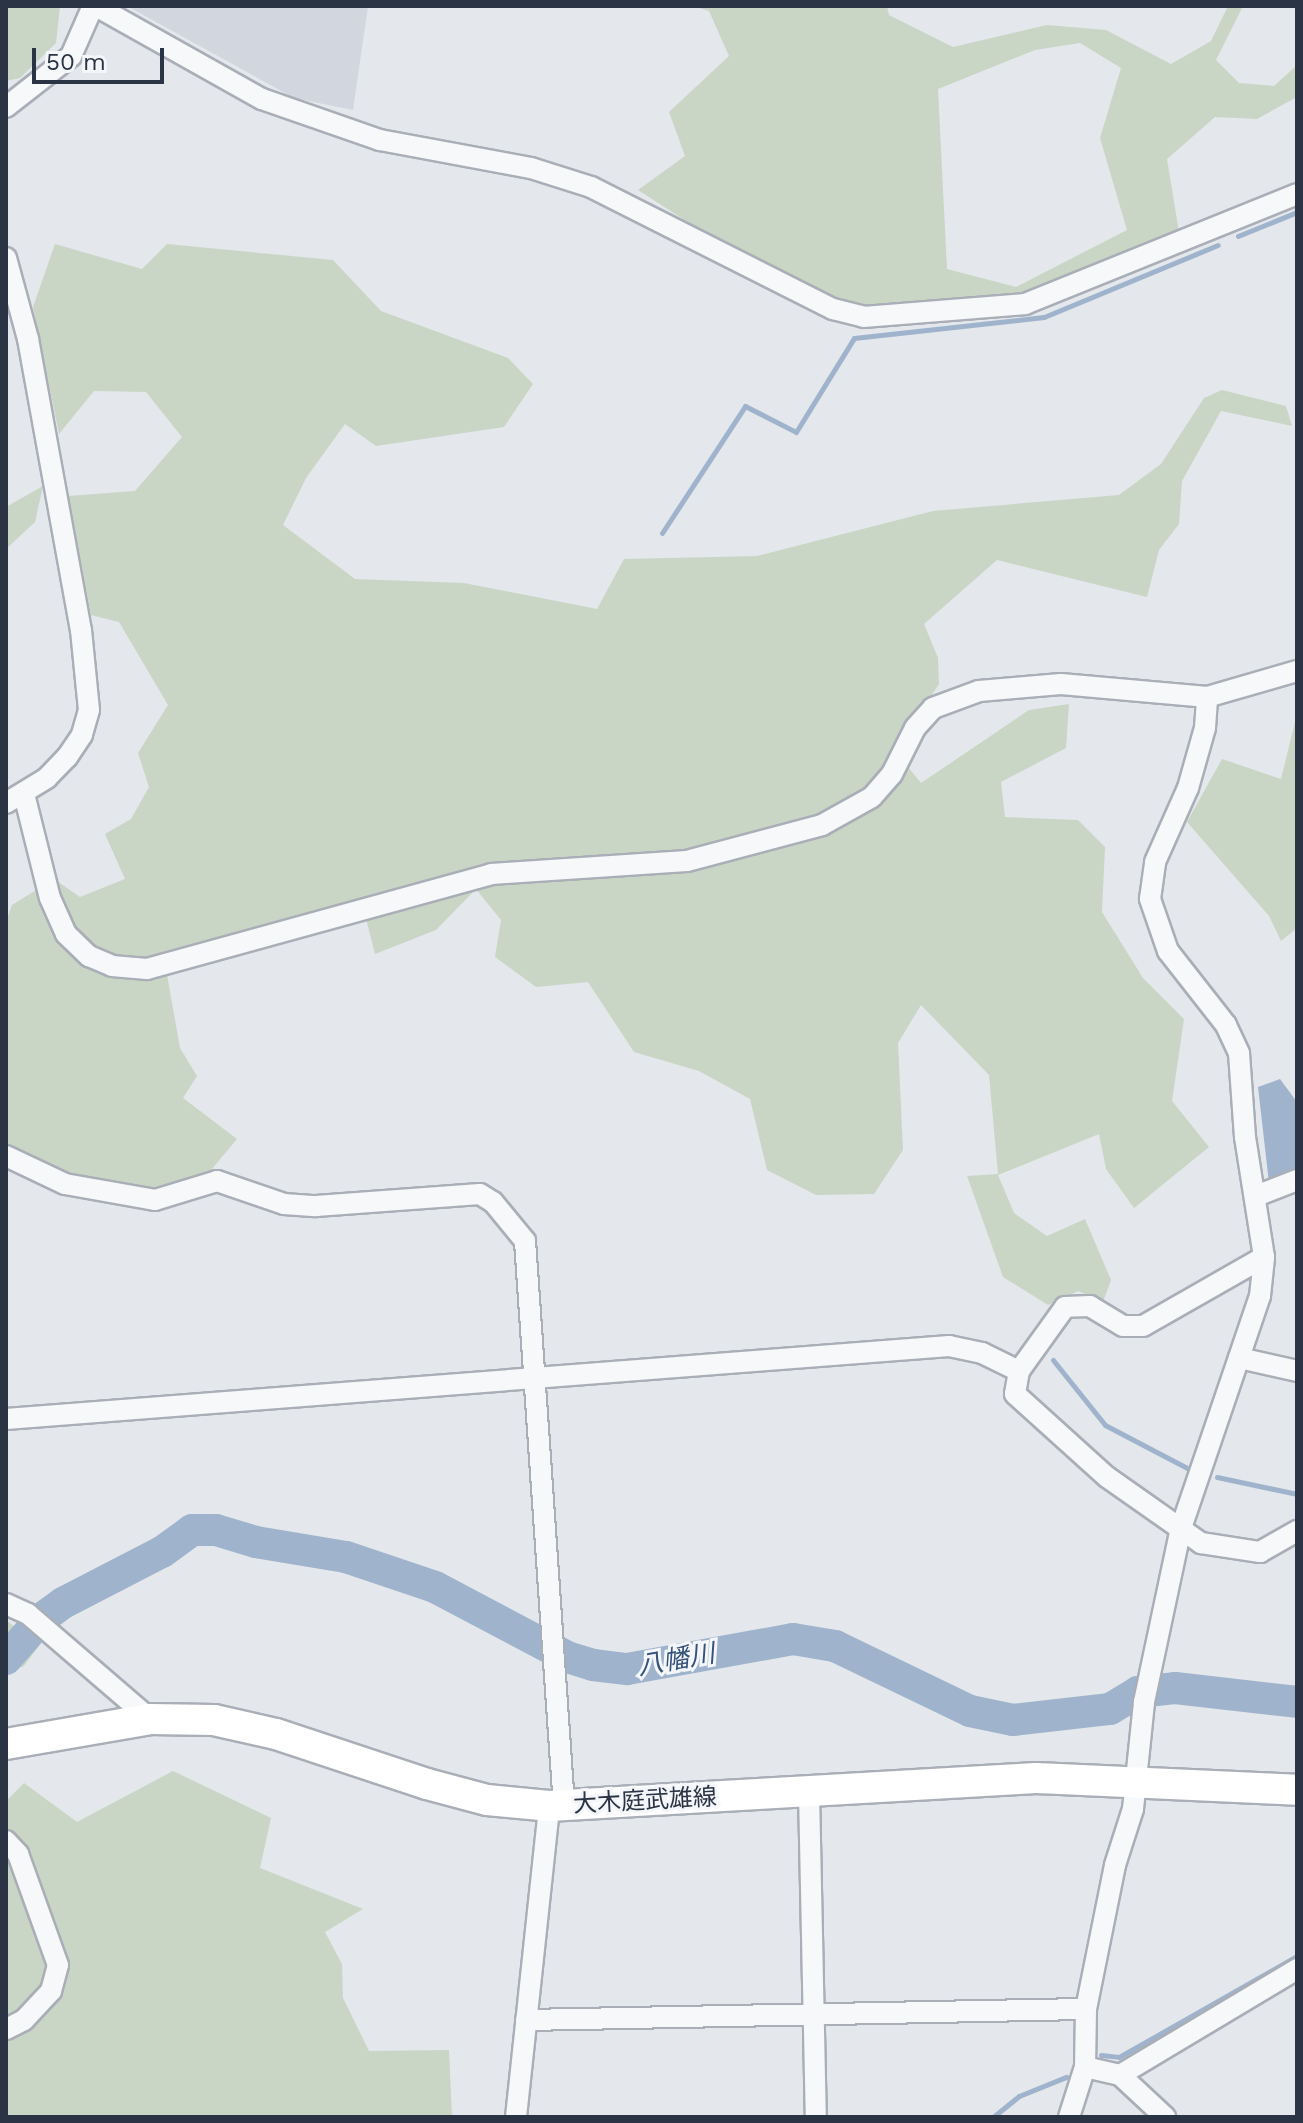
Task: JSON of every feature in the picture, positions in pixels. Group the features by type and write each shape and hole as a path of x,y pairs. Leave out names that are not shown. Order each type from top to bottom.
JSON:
{"main road":[{"name":"大木庭武雄線","path":"6,1744 150,1719 214,1720 276,1734 427,1784 487,1800 556,1806 1036,1778 1137,1780 1297,1790"}],"street":[{"path":"6,107 71,56 94,6 262,99 380,140 531,168 591,187 833,309 864,317 1025,304 1297,194"},
{"path":"6,258 31,355 81,630 89,710 82,735 67,757 15,799 66,934 89,956 112,966 147,969 491,874 687,861 822,825 872,797 892,774 915,728 933,708 979,691 1061,684 1207,697 1297,671"},
{"path":"1069,2117 1085,2067 1086,2009 1137,1780 1144,1702 1181,1528 1260,1296 1264,1257 1239,1053 1226,1025 1168,951 1150,899 1155,862 1188,788 1205,728 1207,697"},
{"path":"6,1156 65,1184 155,1200 217,1181 284,1204 316,1206 480,1194 525,1241 531,1375 553,1661 556,1806 526,2020 516,2117"},
{"path":"1256,1196 1297,1180"},
{"path":"1264,1257 1143,1326 1123,1326 1090,1306 1065,1307 1019,1371 1015,1394 1107,1477 1201,1543 1260,1552 1297,1531"},
{"path":"6,1419 531,1375 949,1346 982,1353 1019,1371"},
{"path":"1239,1358 1297,1371"},
{"path":"6,1604 28,1614 150,1719"},
{"path":"809,1792 816,2117"},
{"path":"6,1841 18,1854 58,1965 51,1991 24,2020 6,2029"},
{"path":"1120,2075 1297,1969"},
{"path":"526,2020 1086,2009"},
{"path":"1085,2067 1120,2075 1165,2117"}],"shaded area":[{"path":"127,6 368,6 353,110 294,98"}],"green space":[{"path":"6,6 60,6 56,43 20,78 6,81"},
{"path":"693,6 887,6 889,15 953,47 1047,25 1106,30 1171,64 1211,41 1228,6 1243,6 1216,60 1239,83 1274,86 1297,65 1297,97 1257,119 1215,117 1167,159 1179,232 1027,299 859,307 731,250 638,190 685,156 669,112 729,56 709,11","holes":["1080,43 1121,68 1100,138 1127,230 1016,287 947,269 938,89 1035,50"]},
{"path":"55,244 142,269 167,244 333,260 381,311 508,358 533,384 504,427 376,446 345,424 306,478 283,525 355,579 464,583 597,609 624,559 757,556 933,511 1119,495 1161,464 1204,398 1222,390 1286,406 1292,426 1221,411 1182,481 1179,524 1159,550 1147,597 997,560 924,624 938,658 939,684 895,751 921,783 1029,710 1069,704 1066,748 1001,782 1005,817 1078,820 1105,847 1102,912 1143,978 1184,1019 1172,1101 1209,1147 1134,1208 1106,1169 1099,1134 998,1175 1014,1213 1047,1236 1085,1219 1111,1280 1103,1302 1078,1291 1048,1305 1003,1277 967,1176 998,1174 989,1075 921,1005 898,1043 903,1150 874,1194 816,1195 767,1170 750,1099 699,1071 634,1052 588,982 536,987 495,957 501,920 476,889 436,930 375,954 361,899 163,952 180,1048 197,1076 183,1098 237,1139 206,1176 157,1196 65,1178 6,1148 6,922 12,905 54,879 80,897 125,879 105,834 131,819 149,787 138,753 168,705 119,622 91,615 68,496 135,491 182,437 146,392 94,391 59,434 33,307"},
{"path":"43,486 35,522 6,549 6,507"},
{"path":"1297,714 1297,928 1281,941 1269,916 1187,822 1222,759 1281,779"},
{"path":"6,1620 39,1646 23,1667 6,1670"},
{"path":"173,1771 271,1818 260,1868 363,1909 325,1932 342,1964 343,1998 369,2051 449,2050 452,2117 6,2117 6,1801 24,1783 77,1822"}],"water":[{"path":"1280,1079 1297,1102 1297,1169 1269,1183 1258,1087"}],"waterway":[{"path":"1238,236 1297,212"},
{"path":"662,533 745,406 796,432 854,338 1044,317 1218,245"},
{"path":"1053,1360 1105,1425 1191,1470"},
{"path":"1217,1477 1297,1494"},
{"name":"八幡川","path":"6,1659 41,1619 63,1603 162,1552 192,1530 216,1530 256,1542 346,1557 435,1587 567,1657 593,1665 627,1669 793,1639 835,1646 970,1711 1013,1720 1110,1709 1138,1692 1175,1688 1297,1702"},
{"path":"1101,2055 1119,2057 1297,1956"},
{"path":"993,2117 1019,2096 1066,2077"}]}
